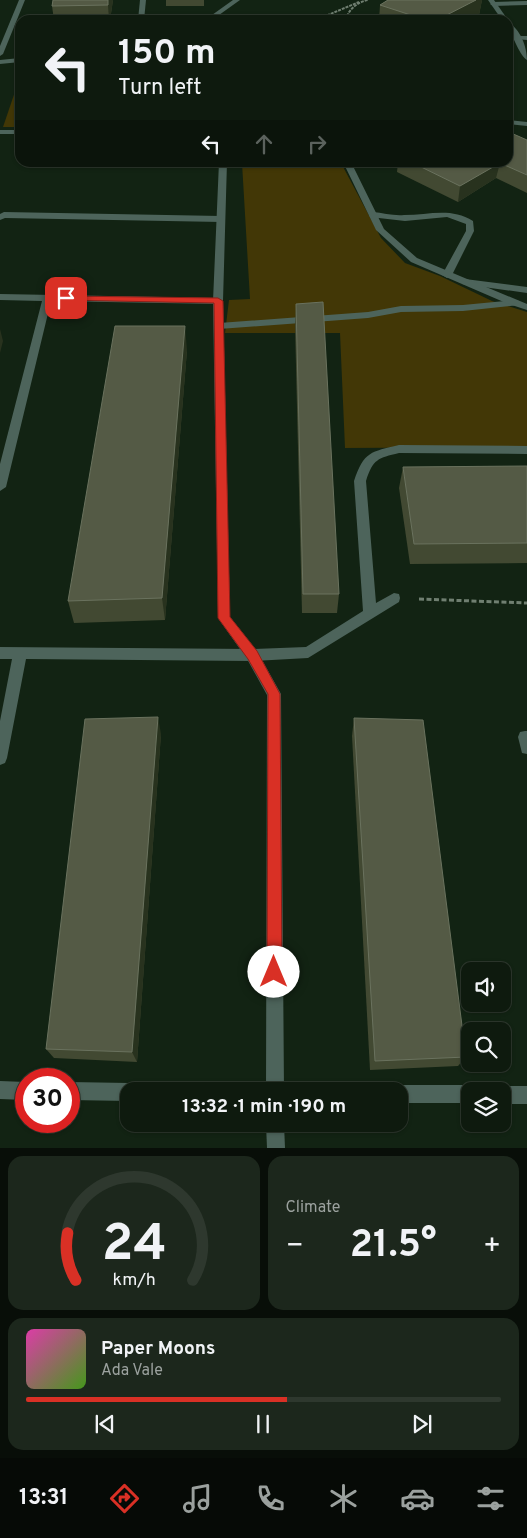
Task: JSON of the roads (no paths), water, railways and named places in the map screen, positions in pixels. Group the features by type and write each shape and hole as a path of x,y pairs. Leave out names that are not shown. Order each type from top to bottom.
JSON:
{"street":[{"path":"16,15 22,0"},
{"path":"142,15 143,0"},
{"path":"215,15 237,0"},
{"path":"492,2 527,3"},
{"path":"492,2 501,15"},
{"path":"0,54 15,17"},
{"path":"513,31 527,58"},
{"path":"513,38 527,38"},
{"path":"0,62 15,60"},
{"path":"513,123 527,124"},
{"path":"0,132 15,132"},
{"path":"223,167 218,301 224,618 252,655 274,694 275,1082"},
{"path":"349,167 380,230 414,260 527,307"},
{"path":"373,215 404,218 446,214 462,216 470,223 470,231 447,275"},
{"path":"0,217 4,215 221,219"},
{"path":"465,282 527,290"},
{"path":"0,297 218,301"},
{"path":"0,487 47,298"},
{"path":"219,326 368,315 401,309 463,308 516,304"},
{"path":"370,613 360,480 365,466 375,455 399,449 527,450"},
{"path":"0,653 252,655 308,652 394,598"},
{"path":"0,758 20,653"},
{"path":"0,1090 15,1091"},
{"path":"80,1091 120,1092"},
{"path":"408,1094 461,1094"},
{"path":"511,1095 527,1095"},
{"path":"275,1132 276,1148"}]}
